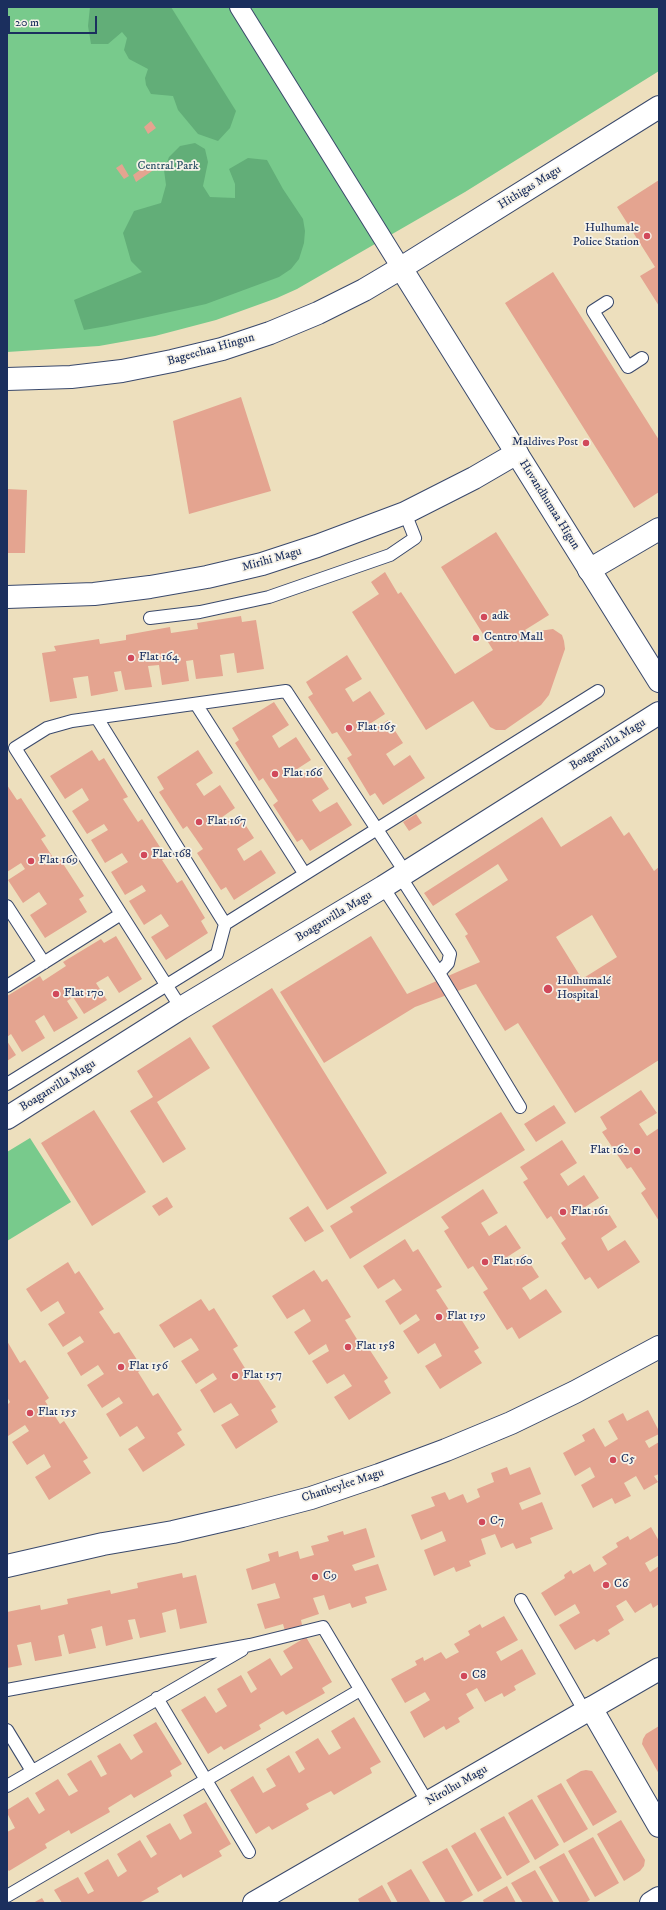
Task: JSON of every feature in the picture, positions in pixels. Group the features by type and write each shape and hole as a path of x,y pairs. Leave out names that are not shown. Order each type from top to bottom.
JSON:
{"street":[{"path":"239,7 401,268"},
{"name":"Hithigas Magu","path":"401,268 659,107"},
{"name":"Bageechaa Hingun","path":"7,379 71,377 122,371 222,349 270,333 318,313 364,290 401,268"},
{"name":"Huvandhumaa Higun","path":"401,268 659,681"},
{"name":"Mirihi Magu","path":"7,597 94,594 150,587 207,577 262,564 303,551 405,513 474,478 516,453"},
{"path":"590,570 659,528"},
{"name":"Boaganvilla Magu","path":"7,1118 181,1008 396,879 659,713"},
{"name":"Chanbeylee Magu","path":"7,1566 103,1544 173,1532 236,1518 311,1498 446,1450 511,1423 575,1392 659,1347"},
{"name":"Nirolhu Magu","path":"254,1903 659,1669"},
{"path":"588,1710 659,1826"},
{"path":"650,1903 659,1898"}],"lane":[{"path":"607,302 593,311 628,367 642,358"},
{"path":"150,618 200,612 270,596 390,555 415,538 405,513"},
{"path":"181,1008 15,748 47,728 72,721 286,691 376,828 396,879 439,973 520,1107"},
{"path":"7,1084 217,954 225,924 376,828 598,691"},
{"path":"196,704 304,873"},
{"path":"97,718 225,924"},
{"path":"396,879 450,954 448,963 439,973"},
{"path":"7,906 44,963"},
{"path":"7,986 121,914"},
{"path":"521,1600 588,1710"},
{"path":"7,1690 250,1645 323,1627 428,1803"},
{"path":"7,1786 250,1645"},
{"path":"7,1896 360,1690"},
{"path":"157,1698 249,1852"},
{"path":"7,1730 32,1771"}],"green space":[{"name":"Central Park","path":"7,7 659,7 659,71 465,192 297,289 277,298 216,320 155,336 99,346 7,352"},
{"path":"90,7 171,7 236,111 230,128 218,141 198,134 178,110 173,96 151,94 146,85 145,78 148,69 129,59 124,50 127,38 122,32 108,44 91,44 88,26"},
{"path":"195,143 205,149 208,162 203,186 210,197 235,198 235,184 229,169 248,158 267,160 283,189 303,219 305,231 304,243 299,259 291,269 279,277 206,304 84,330 74,300 142,272 131,261 123,233 134,211 161,203 166,185 164,170 169,157 180,146"},
{"path":"30,1138 71,1202 7,1241 7,1152"}],"building":[{"path":"151,121 156,128 148,134 144,127"},
{"path":"151,162 155,169 136,182 133,175"},
{"path":"122,164 129,176 124,179 116,168"},
{"name":"Hulhumale Police Station","path":"659,180 659,306 640,276 655,267 617,207"},
{"path":"553,272 659,440 659,492 634,508 505,303"},
{"path":"241,397 271,491 189,514 173,421"},
{"path":"7,489 27,490 25,553 7,553"},
{"path":"496,532 549,615 525,630 530,637 539,631 553,629 562,635 564,641 565,649 549,695 541,705 505,730 496,730 490,727 473,701 426,730 352,612 379,594 371,582 385,572 398,594 401,592 455,674 493,650 441,567"},
{"name":"Flat 164","path":"241,616 242,622 256,620 264,669 237,673 234,653 220,655 223,676 196,679 193,660 186,661 189,681 162,685 159,665 148,666 152,687 125,690 121,671 114,672 118,691 91,696 88,676 73,678 77,698 50,702 42,653 56,651 54,646 99,639 100,644 126,640 126,635 170,627 171,633 198,629 197,623"},
{"name":"Flat 165","path":"347,655 362,679 345,689 353,702 370,691 385,714 368,725 371,731 388,720 403,743 386,754 394,766 410,755 425,778 383,805 375,793 370,796 347,758 352,755 337,732 332,734 308,697 313,694 306,682"},
{"name":"Flat 166","path":"274,702 289,725 272,736 279,748 296,737 311,760 294,771 298,777 315,767 329,789 312,800 315,805 320,812 337,802 352,825 310,851 302,839 297,842 273,805 278,801 263,778 259,781 235,743 239,740 232,728"},
{"name":"Flat 168","path":"92,750 99,761 104,758 128,797 123,799 138,822 142,819 167,858 162,860 177,883 182,880 205,918 201,921 208,933 166,960 151,937 169,926 161,914 144,925 129,901 146,891 142,885 125,895 111,872 128,862 122,853 105,863 91,840 108,830 104,824 87,834 72,811 89,800 82,788 65,799 50,776"},
{"name":"Flat 167","path":"198,750 213,773 196,784 204,796 220,785 235,808 218,820 222,825 239,815 254,838 237,849 244,861 261,850 276,873 234,900 226,887 221,890 197,853 203,849 187,826 183,829 159,792 164,789 157,777"},
{"name":"Flat 169","path":"7,785 17,800 21,798 46,836 41,839 56,862 60,859 84,896 79,899 87,912 45,938 30,915 47,904 39,892 23,903 8,880 25,869 21,863 7,872"},
{"path":"416,814 422,823 409,831 403,822"},
{"name":"Hulhumalé Hospital","path":"611,816 624,836 629,832 654,871 659,867 659,1060 575,1113 518,1023 505,1031 476,984 415,1007 324,1063 280,992 371,936 407,994 480,962 465,936 468,934 455,914 508,880 498,864 433,906 424,893 542,817 561,847","holes":["592,915 617,957 582,979 556,937"]},
{"name":"Flat 170","path":"116,936 142,979 119,993 108,976 96,983 107,1000 84,1014 73,997 67,1001 78,1018 54,1032 44,1015 35,1021 45,1038 22,1052 11,1034 7,1037 7,996 40,976 43,981 66,966 63,962 101,939 104,943"},
{"path":"272,988 387,1173 327,1210 212,1026"},
{"path":"190,1037 210,1068 157,1102 186,1149 163,1163 130,1111 153,1097 137,1071"},
{"path":"7,1041 16,1055 7,1061"},
{"name":"Flat 162","path":"641,1090 657,1113 639,1124 647,1136 659,1128 659,1221 641,1193 646,1189 631,1167 627,1169 602,1132 607,1129 600,1117"},
{"path":"554,1105 566,1123 536,1142 524,1124"},
{"path":"94,1110 146,1192 92,1226 41,1143"},
{"path":"501,1112 525,1150 350,1259 330,1226 353,1212 350,1207"},
{"name":"Flat 161","path":"562,1140 577,1163 560,1174 568,1186 584,1175 599,1198 582,1209 586,1215 603,1204 617,1227 601,1238 608,1251 625,1240 640,1262 598,1289 590,1277 585,1280 561,1243 566,1239 551,1216 547,1219 523,1182 528,1179 520,1167"},
{"name":"Flat 160","path":"483,1189 498,1213 481,1223 489,1236 506,1225 521,1248 504,1259 507,1265 524,1254 539,1277 522,1288 530,1300 546,1289 562,1312 519,1339 512,1327 507,1330 483,1292 488,1289 473,1266 468,1269 444,1231 449,1228 441,1217"},
{"path":"167,1197 173,1207 159,1216 152,1206"},
{"path":"308,1206 324,1231 305,1242 289,1218"},
{"name":"Flat 159","path":"405,1239 413,1252 418,1249 442,1287 436,1290 451,1313 456,1311 479,1348 474,1351 482,1363 440,1389 425,1366 442,1356 435,1343 418,1354 403,1331 420,1320 416,1314 400,1325 385,1301 402,1290 394,1279 378,1289 363,1266"},
{"name":"Flat 156","path":"68,1262 75,1274 79,1271 104,1309 99,1312 114,1334 119,1332 143,1369 138,1372 153,1396 158,1393 182,1430 177,1433 185,1445 143,1472 128,1449 145,1438 137,1426 120,1437 106,1414 123,1403 119,1397 102,1408 87,1385 104,1374 98,1365 81,1376 67,1353 84,1342 80,1336 63,1347 48,1324 65,1313 58,1301 41,1312 26,1289"},
{"name":"Flat 158","path":"314,1270 322,1282 327,1279 351,1317 345,1320 360,1344 364,1341 388,1378 384,1381 391,1393 349,1420 334,1397 352,1386 344,1374 327,1384 312,1361 329,1351 326,1344 309,1355 294,1332 311,1321 304,1309 287,1319 272,1296"},
{"name":"Flat 157","path":"201,1299 209,1311 214,1308 238,1346 233,1349 248,1373 252,1370 276,1407 271,1410 278,1422 236,1449 221,1425 239,1415 231,1403 214,1413 200,1390 217,1379 213,1373 196,1384 181,1361 199,1350 196,1345 191,1338 174,1348 159,1325"},
{"name":"Flat 155","path":"7,1341 20,1363 25,1360 49,1398 45,1401 60,1424 64,1421 88,1458 83,1461 91,1473 49,1500 35,1477 51,1467 44,1454 27,1465 12,1442 29,1431 25,1425 8,1436 7,1434 7,1405 10,1402 7,1397"},
{"name":"C5","path":"648,1410 659,1431 659,1434 645,1441 649,1448 659,1442 659,1474 654,1476 658,1482 644,1490 636,1476 624,1483 631,1496 615,1504 612,1498 593,1508 581,1485 595,1477 590,1467 575,1476 563,1453 585,1441 582,1435 594,1428 605,1447 618,1439 608,1421 623,1413 627,1421"},
{"name":"C7","path":"507,1467 510,1475 530,1467 541,1494 519,1503 522,1510 542,1502 553,1529 530,1538 532,1543 516,1549 513,1543 501,1548 495,1534 481,1539 486,1554 469,1561 471,1566 456,1572 454,1567 434,1576 424,1550 446,1541 442,1531 421,1540 411,1515 435,1506 431,1497 445,1492 449,1500 463,1494 467,1503 480,1497 477,1489 494,1482 491,1473"},
{"name":"C6","path":"651,1527 659,1541 659,1555 645,1563 650,1572 659,1566 659,1604 653,1608 651,1603 635,1613 626,1600 616,1606 624,1620 608,1630 610,1634 597,1642 594,1639 575,1650 559,1625 580,1613 575,1604 555,1616 541,1593 565,1578 564,1575 571,1570 573,1574 590,1564 594,1572 607,1564 602,1557 618,1547 616,1543 628,1536 630,1540"},
{"name":"C9","path":"366,1528 375,1557 352,1565 355,1571 378,1564 387,1590 365,1597 367,1603 352,1608 350,1603 329,1610 324,1595 313,1598 319,1614 301,1620 302,1625 285,1631 283,1624 265,1629 257,1604 280,1598 275,1583 252,1590 246,1569 270,1561 268,1554 278,1551 279,1557 298,1551 300,1559 314,1555 311,1546 329,1541 327,1536 343,1531 344,1535"},
{"path":"182,1573 183,1578 196,1575 207,1623 180,1629 176,1609 162,1613 166,1632 140,1638 135,1619 128,1620 133,1639 106,1646 102,1626 91,1629 96,1648 69,1654 64,1634 58,1636 62,1656 35,1661 31,1642 17,1645 22,1665 7,1668 7,1612 40,1605 41,1610 68,1604 67,1599 110,1590 111,1594 138,1588 137,1583"},
{"name":"C8","path":"504,1616 518,1640 496,1652 501,1661 522,1649 536,1674 514,1686 516,1690 504,1697 502,1693 485,1702 477,1688 466,1694 474,1708 458,1718 460,1722 446,1730 444,1726 424,1738 410,1712 430,1700 425,1692 405,1703 391,1679 417,1665 415,1661 423,1657 424,1661 441,1652 446,1659 459,1652 454,1644 470,1635 468,1631 480,1624 482,1628"},
{"path":"306,1637 332,1682 322,1688 325,1693 286,1715 283,1711 259,1725 261,1729 224,1750 221,1746 208,1754 181,1710 205,1696 216,1713 227,1706 217,1689 241,1675 251,1693 257,1689 247,1672 270,1658 281,1676 293,1668 283,1651"},
{"path":"354,1717 381,1762 370,1768 372,1773 334,1795 331,1791 306,1804 309,1809 272,1830 269,1826 256,1834 230,1790 253,1776 263,1793 276,1786 266,1769 289,1755 299,1773 305,1769 295,1752 318,1738 329,1755 341,1748 331,1731"},
{"path":"156,1722 182,1764 170,1771 172,1776 134,1798 131,1794 108,1808 110,1812 71,1834 69,1830 45,1844 47,1848 9,1871 7,1869 7,1832 15,1828 7,1813 7,1810 28,1797 39,1814 45,1810 35,1793 58,1779 69,1796 78,1791 67,1774 91,1760 101,1777 107,1774 97,1756 120,1743 131,1760 143,1752 133,1735"},
{"path":"659,1726 659,1774 642,1744 646,1734"},
{"path":"581,1771 592,1771 617,1812 593,1826 566,1780"},
{"path":"561,1783 588,1829 564,1843 537,1796"},
{"path":"532,1799 559,1845 535,1860 508,1813"},
{"path":"206,1802 231,1844 219,1851 222,1856 183,1878 181,1874 157,1888 159,1892 139,1903 62,1903 54,1890 78,1877 88,1894 94,1891 84,1873 108,1859 118,1877 127,1871 117,1854 140,1840 151,1858 157,1854 146,1836 170,1823 180,1840 192,1833 183,1815"},
{"path":"504,1816 530,1862 507,1876 480,1829"},
{"path":"621,1820 645,1860 644,1866 640,1871 624,1881 597,1834"},
{"path":"475,1832 502,1878 478,1892 451,1846"},
{"path":"593,1837 619,1883 595,1897 568,1851"},
{"path":"447,1848 473,1895 459,1903 446,1903 422,1862"},
{"path":"564,1853 590,1900 585,1903 560,1903 539,1867"},
{"path":"411,1869 431,1903 398,1903 387,1883"},
{"path":"535,1870 554,1903 523,1903 511,1883"},
{"path":"382,1885 392,1903 360,1903 358,1899"},
{"path":"507,1886 516,1903 484,1903 483,1900"},
{"path":"42,1898 45,1903 33,1903"}],"place":[{"name":"Hulhumale Police Station","path":"647,236"},
{"name":"Maldives Post","path":"586,443"},
{"name":"adk","path":"484,617"},
{"name":"Centro Mall","path":"476,638"},
{"name":"Flat 164","path":"131,658"},
{"name":"Flat 165","path":"349,728"},
{"name":"Flat 166","path":"275,774"},
{"name":"Flat 167","path":"199,822"},
{"name":"Flat 168","path":"144,855"},
{"name":"Flat 169","path":"31,861"},
{"name":"Hulhumalé Hospital","path":"548,989"},
{"name":"Flat 170","path":"56,994"},
{"name":"Flat 162","path":"637,1151"},
{"name":"Flat 161","path":"563,1212"},
{"name":"Flat 160","path":"485,1262"},
{"name":"Flat 159","path":"439,1317"},
{"name":"Flat 158","path":"348,1347"},
{"name":"Flat 156","path":"121,1367"},
{"name":"Flat 157","path":"235,1376"},
{"name":"Flat 155","path":"30,1413"},
{"name":"C5","path":"613,1460"},
{"name":"C7","path":"482,1522"},
{"name":"C9","path":"315,1577"},
{"name":"C6","path":"606,1585"},
{"name":"C8","path":"464,1676"}]}
